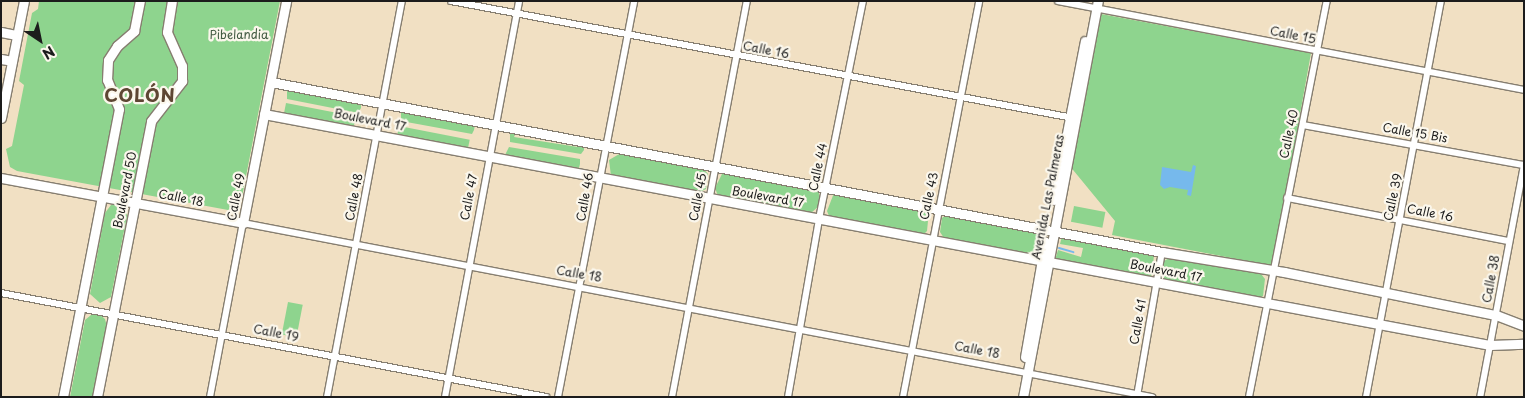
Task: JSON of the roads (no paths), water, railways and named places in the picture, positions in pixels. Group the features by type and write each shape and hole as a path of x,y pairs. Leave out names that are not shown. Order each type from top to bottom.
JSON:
{"main road":[{"path":"1,118 24,1"},
{"name":"Boulevard 50","path":"63,397 100,196 119,109 107,80 108,60 117,46 134,31 140,1"},
{"name":"Boulevard 50","path":"97,397 151,121 182,81 182,66 167,32 172,1"},
{"name":"Calle 49","path":"243,223 286,1"},
{"name":"Avenida Las Palmeras","path":"1023,397 1025,372 1044,262 1094,5"},
{"path":"1,32 18,35"},
{"path":"1,59 12,61"},
{"name":"Boulevard 17","path":"271,82 606,144 1162,252 1387,293 1496,315 1524,326"},
{"name":"Boulevard 17","path":"264,114 1490,345 1524,344"},
{"name":"Calle 18","path":"1,178 243,223"},
{"name":"Avenida Las Palmeras","path":"1017,397 1025,372"}],"street":[{"name":"Calle 48","path":"327,397 402,1"},
{"name":"Calle 16","path":"451,1 1073,119"},
{"name":"Calle 47","path":"445,397 467,267 519,1"},
{"name":"Calle 46","path":"558,397 634,1"},
{"name":"Calle 45","path":"672,397 747,1"},
{"name":"Calle 44","path":"788,397 825,187 863,1"},
{"name":"Calle 43","path":"903,397 931,241 978,1"},
{"name":"Calle 15","path":"1058,1 1094,5 1317,51 1524,90"},
{"name":"Calle 40","path":"1268,302 1272,272 1327,1"},
{"name":"Calle 39","path":"1366,397 1416,144 1441,1"},
{"name":"Calle 15 Bis","path":"1303,125 1524,165"},
{"name":"Calle 38","path":"1480,397 1524,165"},
{"name":"Calle 16","path":"1287,198 1509,241"},
{"name":"Calle 18","path":"243,223 1152,397"},
{"name":"Calle 49","path":"210,397 243,223"},
{"name":"Calle 41","path":"1137,395 1162,252"},
{"name":"Calle 19","path":"1,293 80,306 546,397"},
{"path":"1249,397 1268,302"}],"water":[{"path":"1193,165 1196,166 1191,196 1187,195 1188,190 1170,187 1164,189 1160,185 1162,167 1191,172"}],"waterway":[{"path":"1059,248 1073,252"}],"district":[{"name":"COLÓN","path":"140,95"}],"park label":[{"name":"Pibelandia","path":"239,35"}]}
